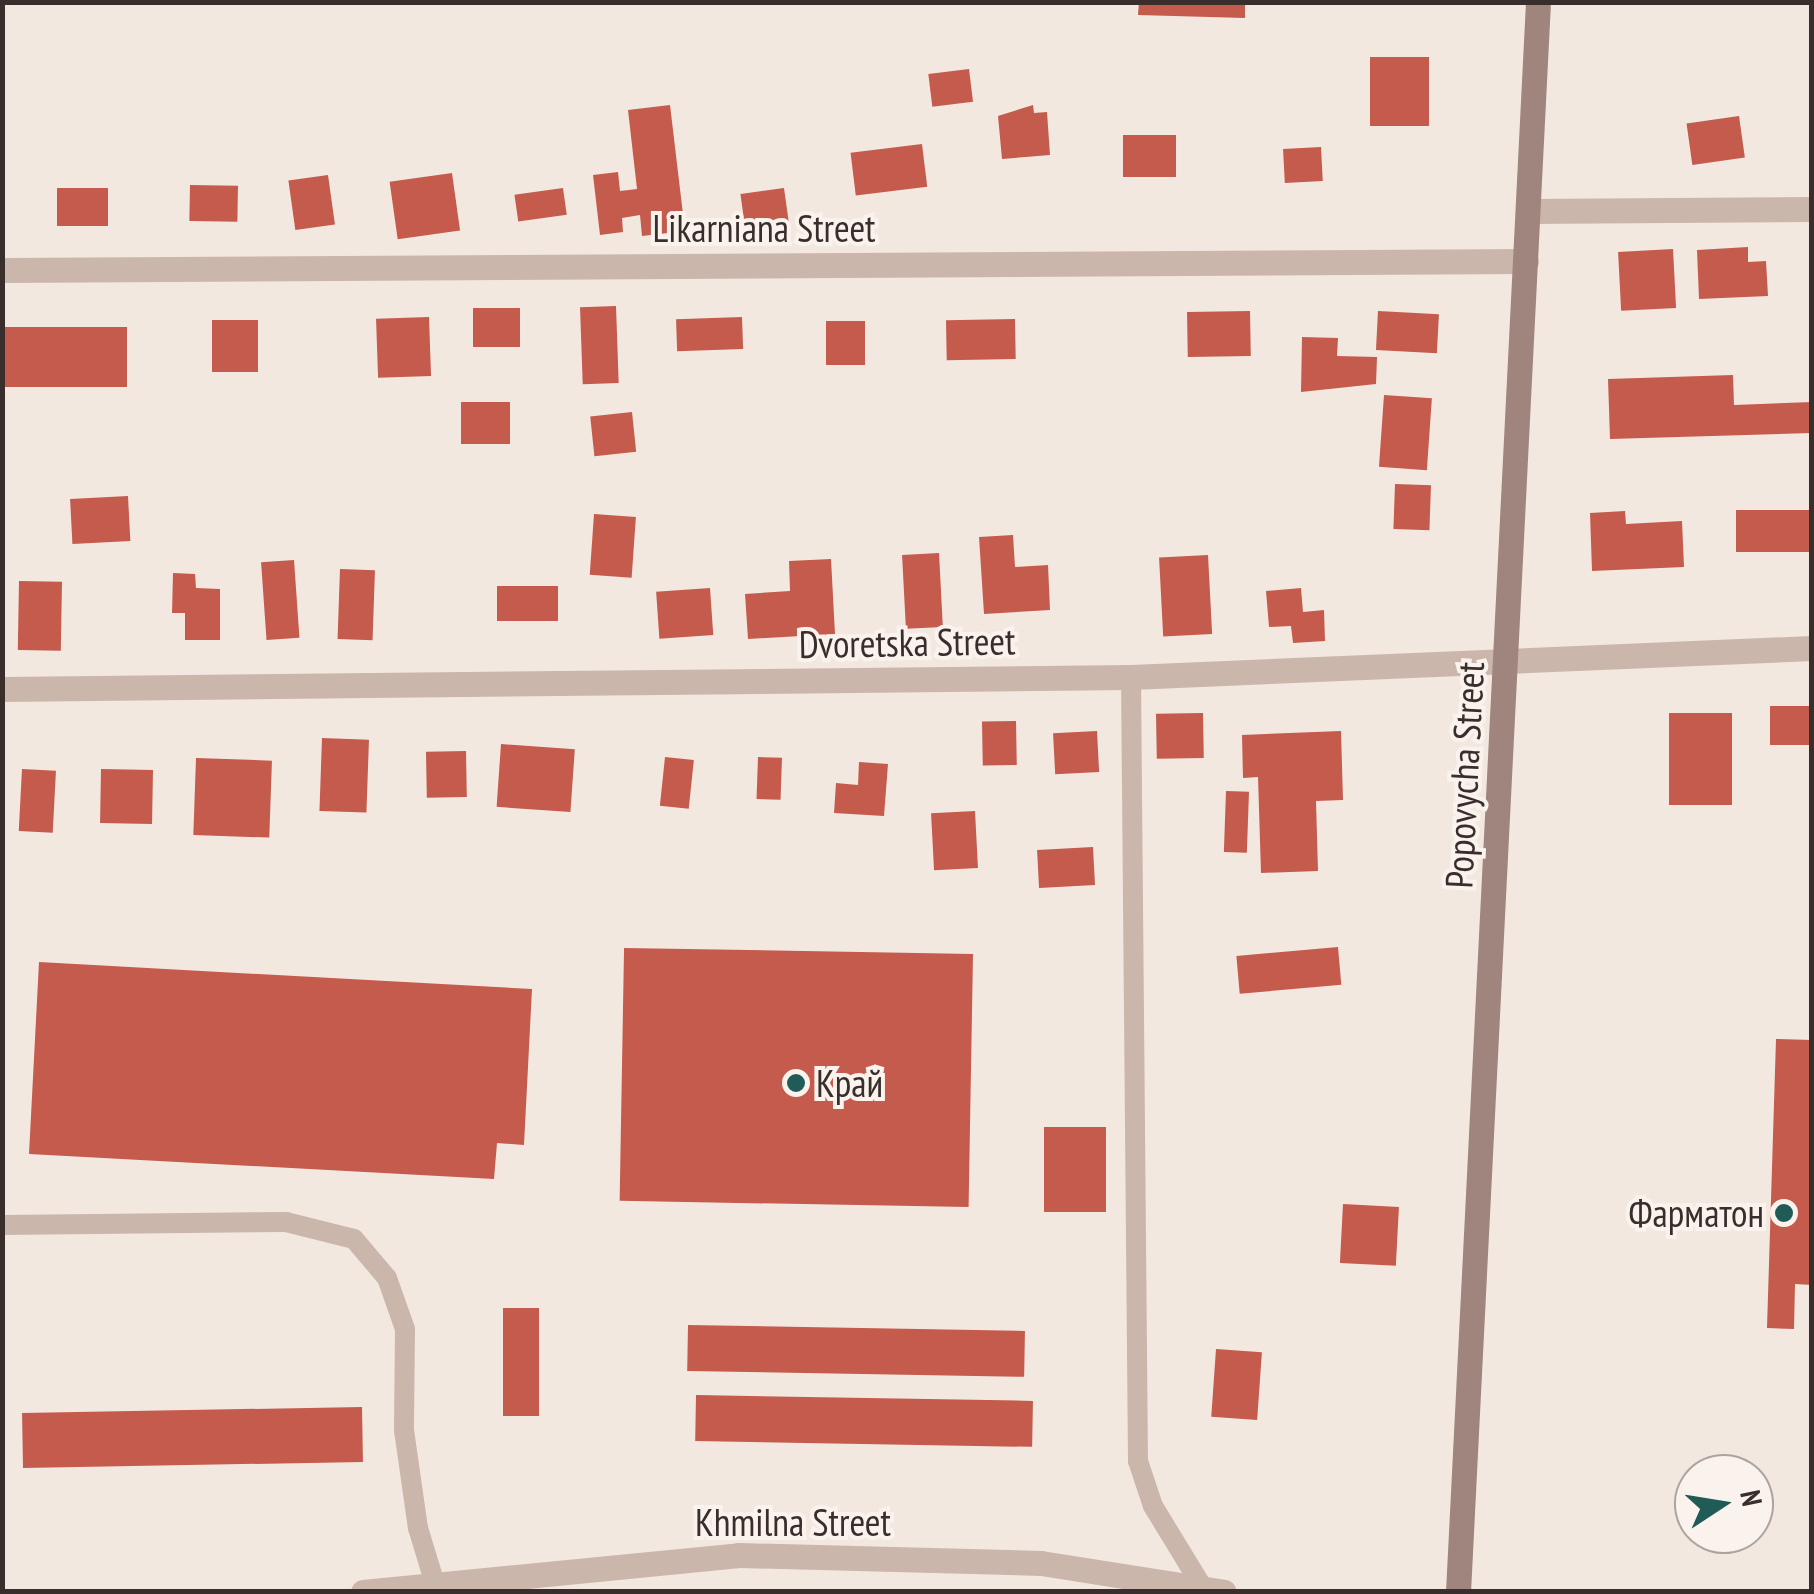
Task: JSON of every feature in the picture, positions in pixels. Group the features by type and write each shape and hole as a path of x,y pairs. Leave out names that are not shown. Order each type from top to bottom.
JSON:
{"main road":[{"name":"Popovycha Street","path":"1458,1592 1538,2"}],"street":[{"path":"1528,212 1812,209"},
{"name":"Likarniana Street","path":"2,270 1526,261"},
{"name":"Dvoretska Street","path":"2,689 1131,677 1507,665 1812,648"},
{"name":"Khmilna Street","path":"362,1592 739,1555 1041,1563 1213,1590"}],"lane":[{"path":"1131,677 1138,1461 1153,1506 1213,1590"},
{"path":"2,1225 286,1222 354,1239 387,1278 405,1330 404,1430 418,1528 435,1584"}],"building":[{"path":"1139,2 1245,2 1245,18 1138,15"},
{"path":"1370,57 1429,57 1429,126 1370,126"},
{"path":"969,69 973,102 932,107 928,74"},
{"path":"670,105 685,231 642,236 640,215 622,218 623,232 600,235 593,175 618,172 620,191 637,189 628,110"},
{"path":"1033,105 1034,113 1047,112 1050,155 1002,159 998,116"},
{"path":"1739,116 1745,158 1692,165 1687,123"},
{"path":"1123,135 1176,135 1176,177 1123,177"},
{"path":"922,144 927,187 856,195 851,153"},
{"path":"1321,147 1323,181 1285,183 1283,149"},
{"path":"452,173 460,230 398,239 390,182"},
{"path":"328,175 335,225 295,230 288,181"},
{"path":"190,185 238,186 237,222 189,221"},
{"path":"57,188 108,188 108,226 57,226"},
{"path":"563,188 567,215 518,222 514,195"},
{"path":"784,188 789,223 745,229 740,194"},
{"path":"1748,247 1748,262 1766,261 1768,296 1699,299 1697,250"},
{"path":"1673,249 1676,308 1621,311 1618,252"},
{"path":"616,306 619,383 583,384 580,307"},
{"path":"473,308 520,308 520,347 473,347"},
{"path":"1250,311 1251,356 1188,357 1187,312"},
{"path":"1378,311 1439,314 1437,353 1376,350"},
{"path":"429,317 431,376 378,378 376,319"},
{"path":"742,317 743,349 677,351 676,319"},
{"path":"1015,319 1016,359 947,360 946,320"},
{"path":"212,320 258,320 258,372 212,372"},
{"path":"826,321 865,321 865,365 826,365"},
{"path":"2,327 127,327 127,387 2,387"},
{"path":"1302,337 1338,338 1337,356 1377,357 1376,384 1301,392"},
{"path":"1733,375 1734,405 1812,402 1812,433 1610,439 1608,379"},
{"path":"1384,395 1432,398 1427,470 1379,467"},
{"path":"461,402 510,402 510,444 461,444"},
{"path":"632,412 636,452 594,456 590,416"},
{"path":"1395,484 1431,485 1429,530 1393,529"},
{"path":"128,496 130,541 72,544 70,499"},
{"path":"1736,510 1812,510 1812,552 1736,552"},
{"path":"1625,511 1626,524 1682,521 1684,567 1592,571 1590,513"},
{"path":"594,514 636,517 632,578 590,575"},
{"path":"1013,535 1015,567 1048,565 1050,610 984,614 979,537"},
{"path":"939,553 943,627 906,629 902,555"},
{"path":"1208,555 1212,634 1163,636 1159,558"},
{"path":"831,559 835,634 748,639 745,594 790,591 789,561"},
{"path":"294,560 299,638 267,640 261,562"},
{"path":"340,569 375,570 373,640 338,639"},
{"path":"173,573 195,574 196,588 220,589 220,640 185,640 185,613 172,613"},
{"path":"19,581 62,582 61,651 18,650"},
{"path":"497,586 558,586 558,621 497,621"},
{"path":"710,588 713,635 659,639 656,592"},
{"path":"1301,588 1303,612 1324,610 1325,641 1293,643 1291,626 1269,627 1266,591"},
{"path":"1770,706 1812,706 1812,745 1770,745"},
{"path":"1203,713 1204,758 1157,759 1156,714"},
{"path":"1669,713 1732,713 1732,805 1669,805"},
{"path":"1016,721 1017,765 983,766 982,722"},
{"path":"1097,731 1099,772 1055,774 1053,733"},
{"path":"1341,731 1343,800 1316,801 1318,871 1261,873 1258,777 1243,778 1242,735"},
{"path":"322,738 369,740 366,813 319,811"},
{"path":"501,744 575,749 570,812 497,807"},
{"path":"466,751 467,797 427,798 426,752"},
{"path":"665,757 694,760 689,809 660,806"},
{"path":"758,757 782,758 781,800 757,799"},
{"path":"196,758 272,761 269,838 193,835"},
{"path":"859,762 888,764 884,816 834,813 836,783 858,785"},
{"path":"22,769 56,771 53,833 19,831"},
{"path":"101,769 153,770 152,824 100,823"},
{"path":"1226,791 1249,792 1247,853 1224,852"},
{"path":"975,811 978,868 934,870 931,813"},
{"path":"1093,847 1095,885 1039,888 1037,850"},
{"path":"1338,947 1341,985 1240,994 1236,956"},
{"name":"Край","path":"624,948 973,954 969,1207 620,1201"},
{"path":"39,962 532,989 524,1145 497,1143 494,1179 29,1154"},
{"path":"1776,1039 1812,1040 1812,1285 1795,1284 1794,1329 1767,1328"},
{"path":"1044,1127 1106,1127 1106,1212 1044,1212"},
{"path":"1343,1204 1399,1207 1396,1266 1340,1263"},
{"path":"503,1308 539,1308 539,1416 503,1416"},
{"path":"688,1325 1025,1331 1024,1377 687,1371"},
{"path":"1216,1349 1262,1352 1257,1420 1211,1417"},
{"path":"696,1395 1033,1401 1032,1447 695,1441"},
{"path":"362,1407 363,1462 23,1468 22,1413"}],"place":[{"name":"Край","path":"796,1083"},
{"name":"Фарматон","path":"1784,1213"}]}
